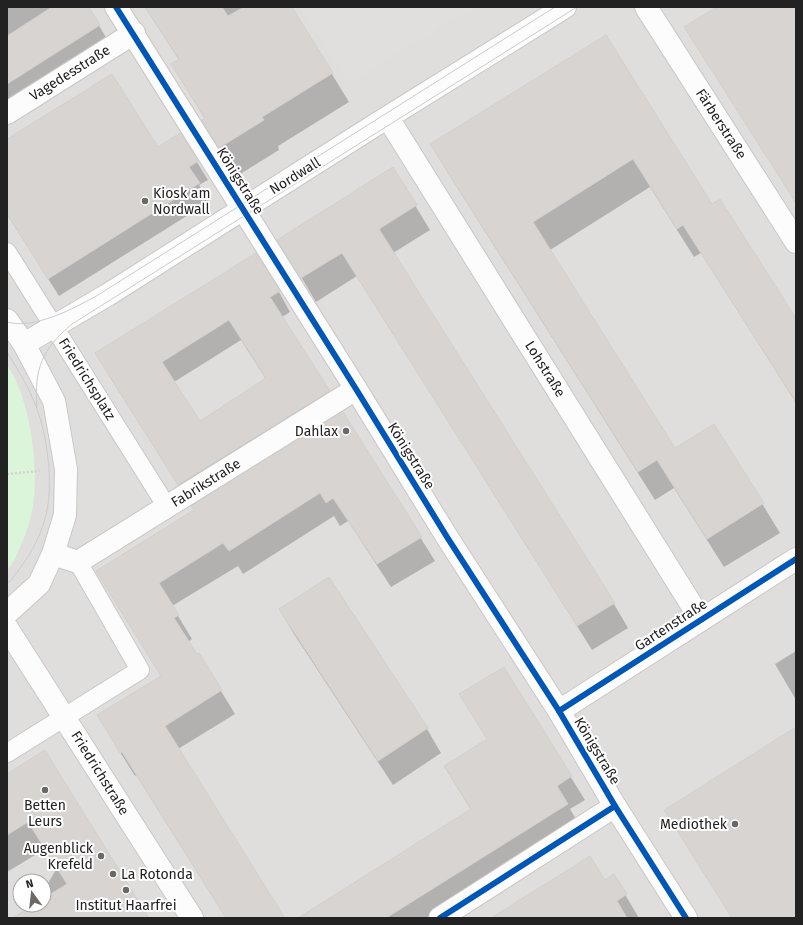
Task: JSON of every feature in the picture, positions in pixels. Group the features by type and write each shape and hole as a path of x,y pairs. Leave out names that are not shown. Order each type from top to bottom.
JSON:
{"street":[{"name":"Königstraße","path":"116,7 134,33 447,537 559,711 615,806 686,918"},
{"name":"Nordwall","path":"24,344 54,327 565,7"},
{"name":"Färberstraße","path":"646,7 796,242"},
{"name":"Vagedesstraße","path":"7,113 134,33"},
{"name":"Lohstraße","path":"388,118 701,620"},
{"path":"7,320 24,344 54,401 66,469 65,515 53,554 39,584 7,613"},
{"name":"Fabrikstraße","path":"78,562 356,389"},
{"path":"53,554 78,562"},
{"name":"Gartenstraße","path":"559,711 796,559"},
{"name":"Friedrichstraße","path":"7,628 192,918"},
{"path":"440,918 615,806"}],"lane":[{"name":"Friedrichsplatz","path":"7,252 167,507"},
{"path":"7,753 140,670 78,562"}],"path":[{"path":"7,474 66,469"}],"shaded area":[{"path":"7,7 796,7 796,918 7,918"},
{"path":"300,7 473,7 349,84"}],"green space":[{"path":"7,365 22,395 27,413 33,452 35,489 30,522 15,558 7,570"}],"building":[{"path":"52,7 89,7 100,25 7,84 7,36"},
{"path":"145,7 222,7 228,16 244,7 292,7 333,73 262,117 264,120 219,148 202,120 205,118 171,64 179,59"},
{"path":"717,7 796,7 796,203 684,27"},
{"path":"606,35 712,204 720,199 796,318 796,402 683,225 677,229 633,159 533,222 675,448 714,424 764,503 707,539 657,460 638,472 430,144"},
{"path":"112,74 158,147 180,133 198,161 189,167 200,183 48,279 7,214 7,139"},
{"path":"393,167 417,205 379,229 615,603 577,626 342,253 301,278 277,240"},
{"path":"256,253 280,291 270,297 330,391 178,485 95,353","holes":["229,320 266,378 200,421 162,362"]},
{"path":"343,412 422,537 377,564 333,498 326,503 320,493 229,551 223,543 159,583 179,615 174,618 197,654 199,653 222,690 165,726 285,918 226,918 122,752 120,753 97,715 161,676 96,571 194,510 191,506"},
{"path":"329,577 428,728 378,761 279,609"},
{"path":"504,667 572,776 557,786 568,804 386,918 298,918 471,809 444,766 487,739 459,694"},
{"name":"Mediothek","path":"796,727 796,918 732,918 664,810"},
{"path":"45,750 149,918 13,918 21,913 52,913 52,893 67,884 28,822 7,835 7,774"},
{"path":"590,856 605,880 614,874 627,894 617,901 627,918 491,918"}],"tram line":[{"path":"7,322 18,324 42,320 78,306 98,295 555,7"},
{"path":"37,407 37,382 42,361 53,342 72,324 577,7"},
{"path":"7,352 27,387 40,419 47,452 49,474 47,509 39,536 26,560 7,584"}],"cycle path":[{"path":"116,7 356,389 447,537 559,711 615,806 686,918"},
{"path":"559,711 796,559"},
{"path":"440,918 615,806"}],"place":[{"name":"Kiosk am Nordwall","path":"145,201"},
{"name":"Dahlax","path":"346,431"},
{"name":"Betten Leurs","path":"45,790"},
{"name":"Mediothek","path":"735,824"},
{"name":"Augenblick Krefeld","path":"101,856"},
{"name":"La Rotonda","path":"113,874"},
{"name":"Institut Haarfrei","path":"126,890"}]}
